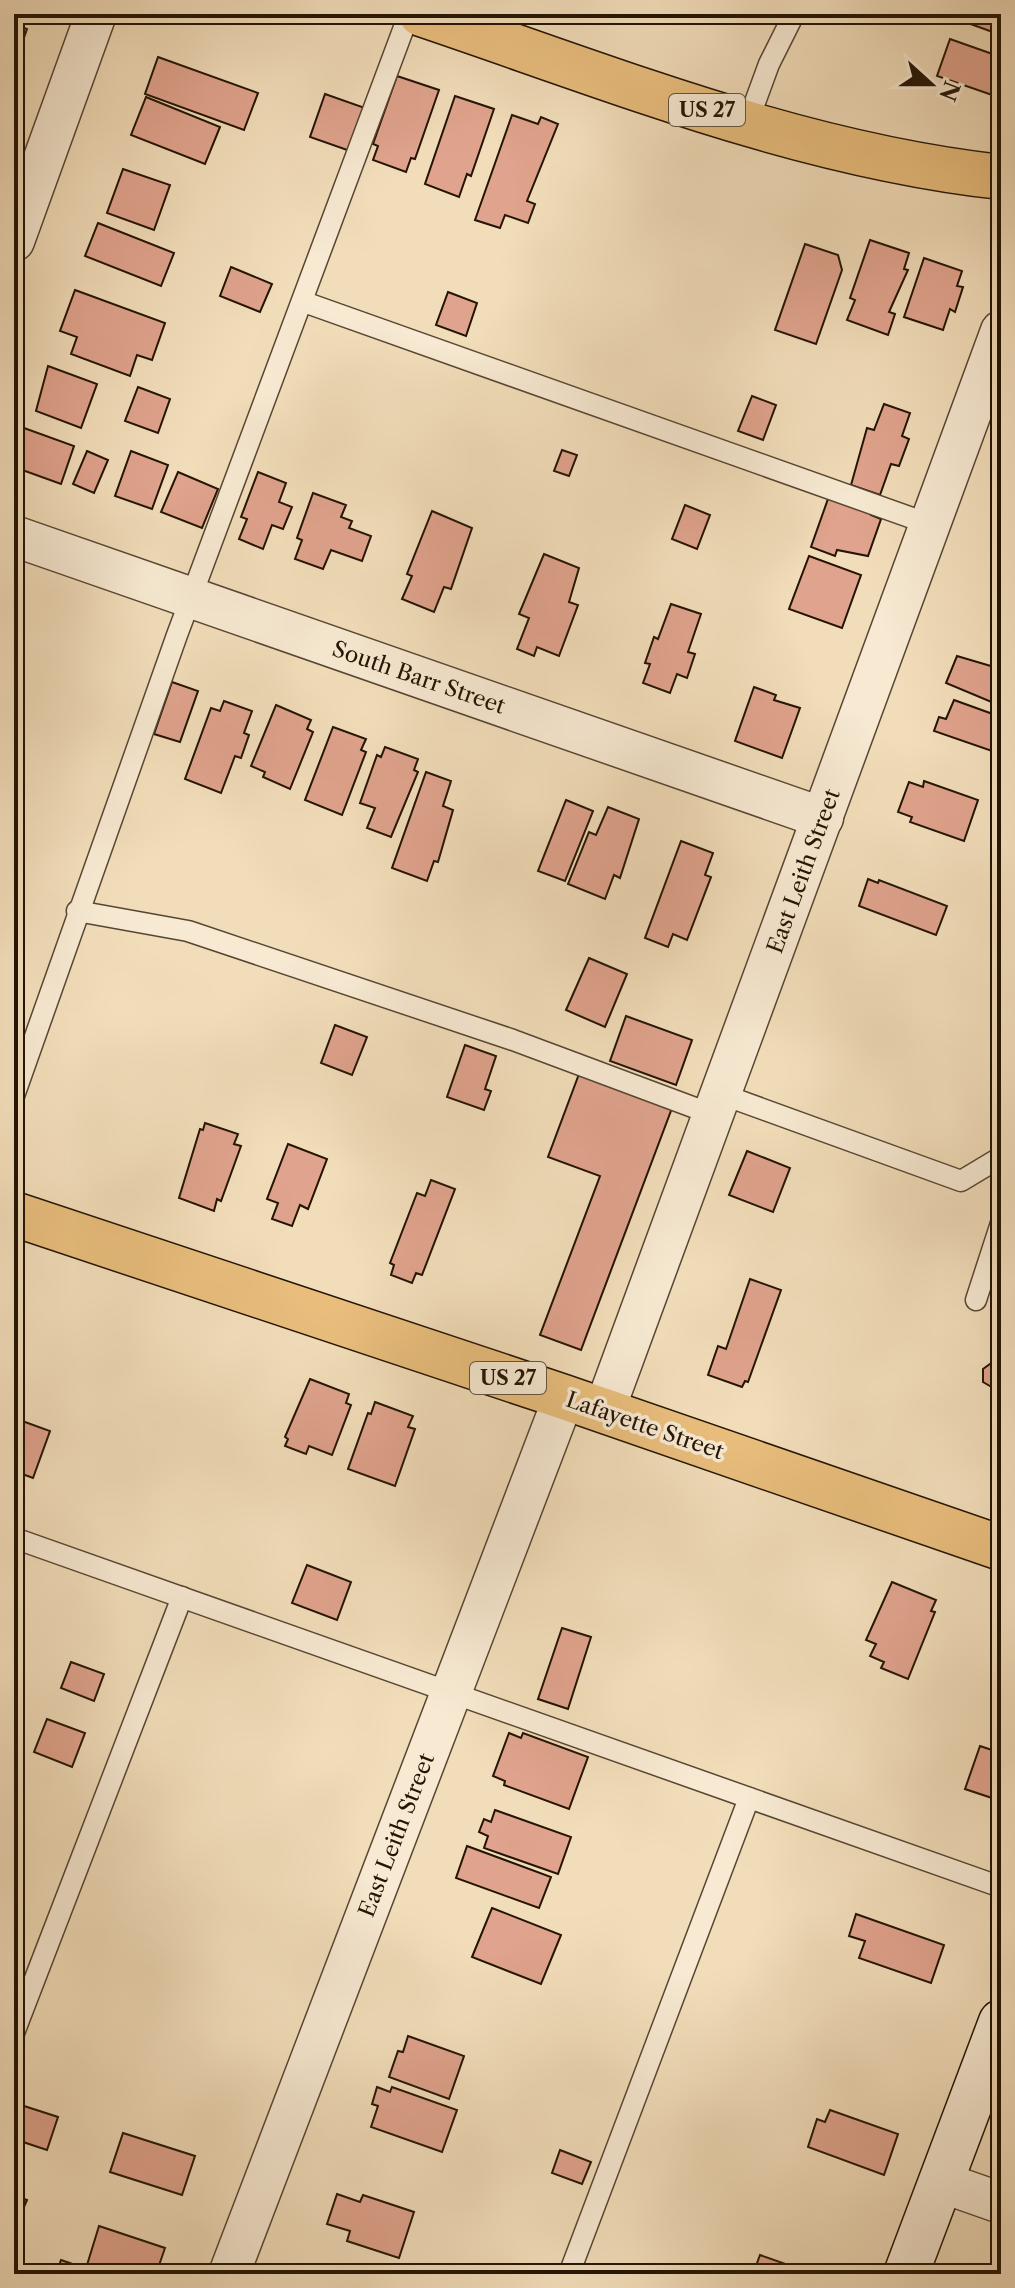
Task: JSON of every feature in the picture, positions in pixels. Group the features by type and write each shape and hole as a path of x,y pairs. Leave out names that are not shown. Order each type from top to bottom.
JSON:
{"highway":[{"name":"US 27","path":"421,14 747,124 834,149 920,168 1001,177"},
{"name":"Lafayette Street","path":"17,1225 564,1397 1001,1548"}],"main road":[{"path":"906,2274 1001,2022"}],"street":[{"path":"14,241 96,14"},
{"name":"East Leith Street","path":"604,1411 929,524 999,342"},
{"name":"South Barr Street","path":"14,536 823,818"},
{"name":"East Leith Street","path":"229,2274 564,1397"},
{"path":"941,2182 1001,2203"}],"lane":[{"path":"14,1096 77,911 191,598 409,14"},
{"path":"747,124 769,64 794,14"},
{"path":"304,302 929,524"},
{"path":"77,911 188,931 513,1040 961,1181 1001,1157"},
{"path":"976,1300 1001,1223"},
{"path":"14,1538 1001,1887"},
{"path":"14,2033 182,1597"},
{"path":"569,2274 749,1798"}],"building":[{"path":"953,14 1001,14 1001,35 951,17"},
{"path":"14,24 27,29 14,66"},
{"path":"950,39 1001,57 1001,98 937,76"},
{"path":"158,57 258,93 244,130 145,94"},
{"path":"397,76 439,90 415,159 411,158 406,172 373,160 378,146 373,144"},
{"path":"325,94 365,108 350,151 310,137"},
{"path":"455,96 494,109 471,176 467,174 459,197 425,184"},
{"path":"146,97 220,127 205,164 131,135"},
{"path":"512,115 538,124 541,117 558,124 527,201 535,204 528,223 505,215 500,228 475,220"},
{"path":"123,169 170,185 154,230 107,213"},
{"path":"98,223 174,253 161,286 85,256"},
{"path":"870,240 909,253 904,269 908,270 889,312 895,314 888,335 847,320 855,300 850,298"},
{"path":"805,244 838,255 842,270 816,344 775,330"},
{"path":"924,258 962,271 957,286 963,287 955,312 950,309 943,330 904,317"},
{"path":"231,267 272,284 260,312 220,296"},
{"path":"75,290 165,323 152,360 137,355 130,376 71,354 77,337 60,331"},
{"path":"448,292 477,303 466,336 436,325"},
{"path":"48,366 97,384 81,428 36,411"},
{"path":"138,387 170,399 158,433 125,421"},
{"path":"752,396 776,405 763,440 738,431"},
{"path":"884,404 910,413 902,436 909,439 899,466 891,464 880,495 851,485 867,428 874,430"},
{"path":"24,428 74,446 61,484 14,467 14,455"},
{"path":"562,450 577,455 569,476 554,471"},
{"path":"87,451 108,460 94,493 73,484"},
{"path":"131,451 168,465 152,509 115,496"},
{"path":"178,472 218,489 202,528 161,512"},
{"path":"258,472 286,483 279,502 292,507 283,529 272,525 263,549 239,539 247,519 241,517"},
{"path":"313,493 346,505 341,517 352,521 349,528 371,536 362,561 331,550 323,569 295,559 302,540 297,538"},
{"path":"829,496 872,512 871,515 881,519 868,556 837,550 835,556 811,547"},
{"path":"685,505 710,515 697,549 672,539"},
{"path":"432,511 472,528 451,589 444,587 434,612 402,599 412,576 407,574"},
{"path":"1001,553 1001,577 994,575"},
{"path":"544,554 579,568 569,602 578,605 559,656 537,647 534,656 517,649 529,618 519,614"},
{"path":"809,556 861,575 842,628 789,609"},
{"path":"671,604 701,614 688,652 695,654 687,678 677,674 670,693 643,683 650,664 645,663 654,637 658,639"},
{"path":"957,656 1001,669 1001,706 946,683"},
{"path":"172,682 198,691 180,742 154,734"},
{"path":"754,687 776,695 774,700 800,708 782,758 735,741"},
{"path":"954,700 1001,717 992,751 934,731 939,717 946,719"},
{"path":"224,701 252,711 244,733 249,735 241,758 235,756 221,793 185,779 211,708 220,711"},
{"path":"276,705 311,720 307,729 313,732 290,789 263,777 265,772 251,766"},
{"path":"333,727 366,739 361,750 366,752 342,815 305,800"},
{"path":"385,747 418,759 414,770 418,772 391,837 367,828 375,808 360,803 377,755 381,757"},
{"path":"426,772 451,781 443,806 453,810 438,862 434,861 427,881 392,868"},
{"path":"924,781 978,800 964,841 910,822 912,817 898,812 909,782 923,787"},
{"path":"566,800 593,811 565,881 538,871"},
{"path":"608,807 639,819 620,878 614,875 605,899 568,884 589,832 596,835"},
{"path":"681,841 713,853 705,875 711,877 687,940 673,934 668,947 645,938"},
{"path":"868,879 878,883 879,880 947,906 936,935 859,906"},
{"path":"589,958 627,974 605,1027 566,1010"},
{"path":"626,1016 692,1040 676,1085 610,1061"},
{"path":"335,1025 367,1037 352,1075 321,1063"},
{"path":"465,1045 496,1056 485,1089 491,1091 484,1110 447,1097"},
{"path":"579,1074 672,1108 581,1350 540,1335 600,1176 548,1157"},
{"path":"205,1123 238,1134 234,1144 241,1146 221,1201 217,1199 214,1211 179,1198 200,1129 203,1130"},
{"path":"288,1144 327,1159 308,1209 300,1205 292,1226 272,1219 278,1203 267,1199"},
{"path":"747,1151 790,1168 773,1212 729,1195"},
{"path":"431,1180 455,1189 422,1275 416,1273 412,1283 391,1275 394,1265 390,1263 417,1193 425,1196"},
{"path":"750,1279 781,1290 748,1382 745,1381 742,1387 708,1375 718,1346 726,1349"},
{"path":"1001,1356 1001,1387 995,1389 983,1382 983,1369"},
{"path":"310,1379 349,1394 346,1403 351,1405 332,1455 309,1446 306,1454 285,1446 288,1439 285,1437"},
{"path":"375,1402 413,1416 408,1427 415,1429 395,1486 348,1469"},
{"path":"14,1418 50,1431 33,1478 14,1471"},
{"path":"307,1565 351,1582 337,1620 292,1603"},
{"path":"892,1582 936,1600 931,1611 935,1612 908,1679 881,1668 884,1662 870,1656 876,1644 866,1640"},
{"path":"562,1628 591,1637 568,1709 538,1699"},
{"path":"71,1662 104,1674 94,1701 61,1688"},
{"path":"47,1719 85,1733 72,1767 34,1752"},
{"path":"509,1733 521,1738 523,1733 588,1757 569,1809 504,1785 505,1781 493,1776"},
{"path":"980,1746 1001,1753 1001,1801 965,1789"},
{"path":"495,1810 571,1837 558,1874 484,1848 488,1836 479,1832 484,1819 491,1822"},
{"path":"467,1846 551,1877 539,1908 456,1878"},
{"path":"492,1908 561,1935 541,1984 472,1957"},
{"path":"856,1914 944,1945 931,1983 859,1958 865,1941 849,1936"},
{"path":"408,2036 464,2056 449,2099 389,2077 398,2051 403,2052"},
{"path":"377,2087 390,2092 392,2087 457,2110 442,2152 371,2127 378,2106 372,2104"},
{"path":"21,2105 58,2117 47,2150 14,2139"},
{"path":"830,2110 898,2134 884,2175 808,2147 817,2119 825,2122"},
{"path":"123,2133 195,2156 182,2195 110,2172"},
{"path":"560,2150 591,2162 582,2184 552,2173"},
{"path":"337,2194 360,2202 363,2195 414,2212 399,2258 347,2241 350,2231 327,2224"},
{"path":"14,2195 27,2200 14,2230"},
{"path":"99,2226 165,2248 156,2274 114,2274 87,2265"},
{"path":"760,2255 814,2274 753,2274"},
{"path":"61,2260 101,2274 56,2274"},
{"path":"320,2265 345,2274 300,2274 303,2266 318,2271"}]}
